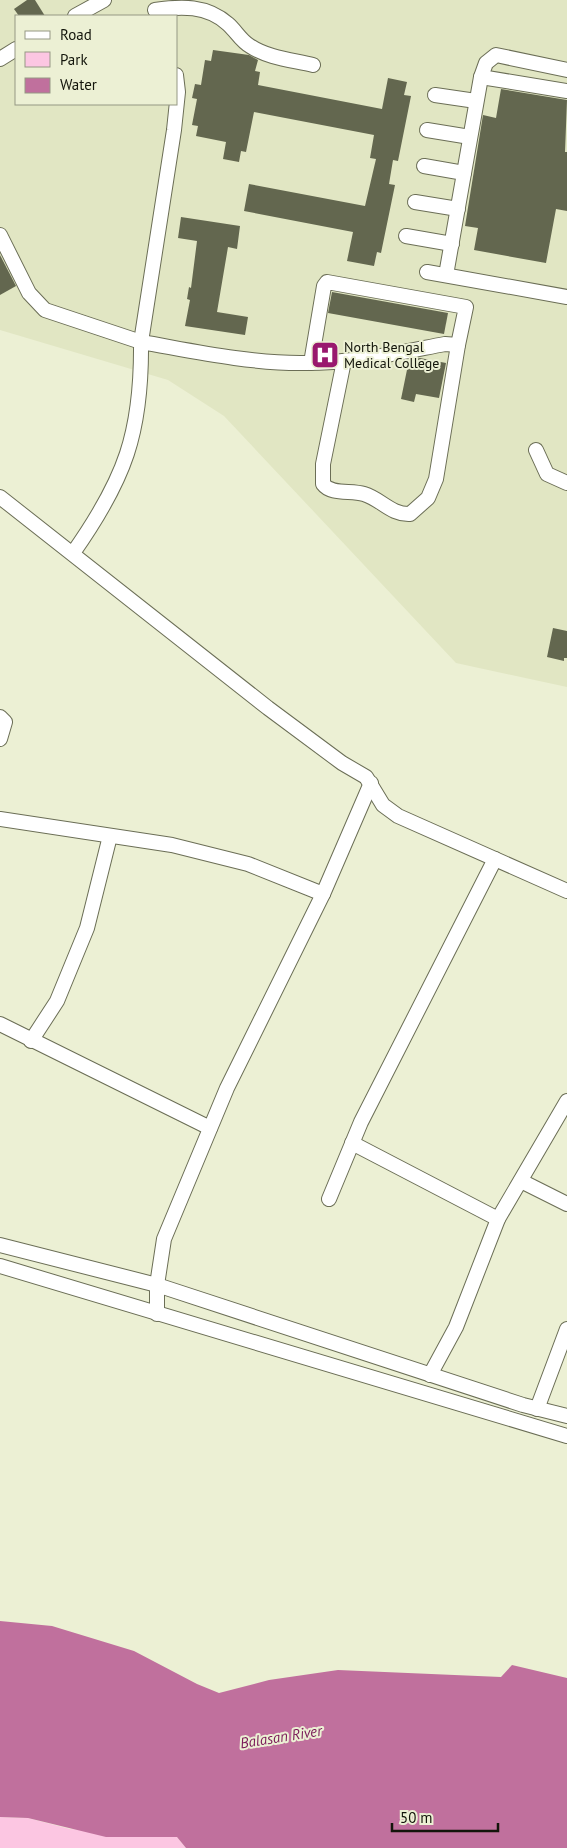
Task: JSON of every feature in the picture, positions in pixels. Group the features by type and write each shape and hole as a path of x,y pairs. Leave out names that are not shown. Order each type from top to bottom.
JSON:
{"street":[{"path":"77,15 104,0"},
{"path":"155,9 188,7 209,12 222,19 250,46 273,56 313,64"},
{"path":"0,59 15,50"},
{"path":"446,275 476,101 486,63 496,55 567,70"},
{"path":"481,77 567,91"},
{"path":"435,95 476,101"},
{"path":"73,553 108,500 120,474 132,439 141,376 141,342 177,105"},
{"path":"427,130 470,137"},
{"path":"424,166 464,173"},
{"path":"415,202 458,209"},
{"path":"0,236 29,293 39,305 55,316 141,342 264,361 311,363 344,361 445,344 458,345"},
{"path":"406,236 452,244"},
{"path":"427,272 567,298"},
{"path":"311,363 324,286 330,281 466,307 432,490 423,504 410,514 397,514 366,494 352,491 332,491 323,484 323,464 344,361"},
{"path":"536,450 547,474 567,482"},
{"path":"0,497 268,708 371,783 383,805 392,813 567,891"},
{"path":"0,717 5,722 0,739"},
{"path":"157,1314 157,1285 164,1239 227,1088 323,894 371,783"},
{"path":"0,819 172,846 248,864 323,894"},
{"path":"31,1041 57,1001 87,928 110,836"},
{"path":"329,1199 352,1144 496,859"},
{"path":"0,1024 210,1128"},
{"path":"430,1375 456,1327 498,1218 567,1101"},
{"path":"352,1144 498,1218"},
{"path":"521,1181 567,1204"},
{"path":"0,1246 157,1285 430,1375 537,1409 567,1416"},
{"path":"0,1266 567,1436"},
{"path":"537,1409 567,1329"}],"shaded area":[{"name":"North Bengal Medical College","path":"0,0 567,0 567,687 456,663 224,416 168,380 0,330"}],"green space":[{"path":"0,1817 28,1818 70,1829 177,1837 186,1848 0,1848"}],"water":[{"name":"Balasan River","path":"0,1621 52,1626 134,1651 197,1684 219,1693 269,1680 338,1670 501,1677 512,1665 567,1678 567,1848 186,1848 177,1837 106,1837 28,1818 0,1817"}],"building":[{"path":"27,0 35,0 44,15 18,15 14,9"},
{"path":"213,50 249,55 258,60 255,71 260,72 258,85 382,109 388,78 407,82 404,95 411,96 398,161 393,160 389,184 395,185 381,253 377,252 374,266 347,261 353,232 244,211 249,184 365,206 376,159 370,158 374,135 254,112 246,152 241,151 239,162 223,159 226,142 196,136 198,126 192,125 197,99 192,98 195,84 201,85 205,60 211,61"},
{"path":"501,89 567,100 565,152 567,152 567,211 556,209 546,263 474,250 478,228 465,226 483,115 496,118"},
{"path":"181,217 240,226 237,249 228,247 217,312 248,317 245,335 185,326 190,300 187,299 189,287 191,288 197,241 178,238"},
{"path":"0,255 16,286 0,295"},
{"path":"332,292 448,313 444,334 328,313"},
{"path":"420,358 446,363 439,398 416,394 414,402 401,399 409,360"},
{"path":"553,628 567,631 567,658 564,658 564,661 547,657"}],"place":[{"name":"North Bengal Medical College","path":"325,355"}]}
